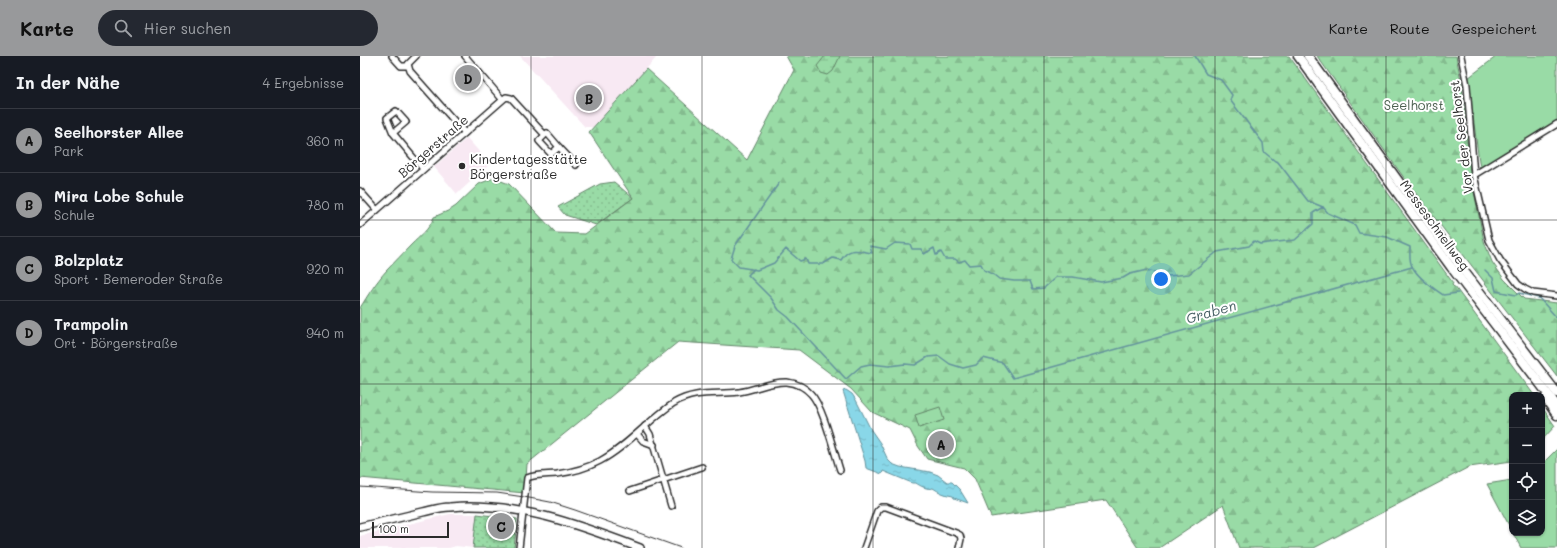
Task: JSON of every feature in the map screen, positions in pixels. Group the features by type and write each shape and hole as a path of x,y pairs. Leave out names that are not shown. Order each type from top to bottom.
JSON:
{"highway":[{"name":"Messeschnellweg","path":"1298,56 1442,255 1557,406"},
{"name":"Messeschnellweg","path":"1308,56 1457,262 1557,393"},
{"path":"1524,363 1557,415"}],"main road":[{"path":"360,527 450,507 483,507 523,511 586,528 640,548"}],"street":[{"path":"392,56 401,66 408,66"},
{"path":"416,56 410,61 408,66 410,71 465,133"},
{"path":"465,56 502,99 508,96 512,98 545,135 547,133 576,165"},
{"name":"Vor der Seelhorst","path":"1461,56 1467,86 1474,175 1489,240 1500,260 1518,284 1525,290 1557,296"},
{"name":"Börgerstraße","path":"360,225 502,99"},
{"path":"1474,175 1557,124"},
{"path":"393,133 423,169"},
{"path":"545,135 539,141 551,154 559,147"},
{"path":"360,191 377,210"},
{"path":"520,548 527,478 536,474 565,473 589,466 610,456 645,426 675,403 688,396 702,393 743,392 777,383 795,384 811,393 816,400 840,470"},
{"path":"645,426 654,444 665,479 671,506"},
{"path":"637,434 643,441 654,444"},
{"path":"630,491 702,467"},
{"path":"864,548 877,511 881,507 960,535 961,539 958,548"}],"shaded area":[{"path":"520,56 655,56 656,58 594,127 585,127"},
{"name":"Kindertagesstätte Börgerstraße","path":"467,138 490,164 457,194 434,167"},
{"path":"450,514 477,514 473,548 456,546 449,548 360,548 360,536"}],"green space":[{"path":"786,56 1289,56 1453,283 1452,285 1455,287 1532,392 1509,392 1509,461 1469,467 1314,548 1239,548 1223,505 1159,548 1138,548 1106,500 991,517 975,479 964,468 927,459 910,430 872,412 851,389 799,350 678,342 527,464 525,493 360,478 360,308 383,275 430,226 434,217 456,206 479,184 491,179 496,179 509,184 556,233 585,234 633,198 589,132 646,69 747,160 794,70"},
{"path":"825,56 840,56 833,71 828,75 821,73 817,66"},
{"name":"Seelhorst","path":"1317,56 1456,56 1462,85 1470,172 1484,241 1492,262 1504,279 1524,299 1557,303 1557,376 1407,182"},
{"path":"1497,56 1557,56 1557,120 1480,169 1468,78"},
{"path":"614,182 633,198 596,225 565,215 558,207 600,184"},
{"path":"940,407 944,420 919,428 915,415"},
{"path":"1545,411 1555,426 1545,437"},
{"path":"1557,449 1557,548 1521,548 1515,536 1545,536 1545,461"},
{"path":"1509,480 1509,525 1487,484"},
{"path":"477,514 517,519 514,548 473,548"},
{"path":"493,519 511,521 510,532 491,531"}],"water":[{"path":"846,390 852,394 856,400 871,430 880,443 888,460 892,464 900,467 930,472 938,475 947,482 952,482 960,490 968,503 933,488 912,483 883,471 882,474 866,468 843,391"}],"waterway":[{"path":"1195,56 1206,74 1221,80 1232,95 1230,100 1263,143 1264,152 1278,162 1308,201 1323,207"},
{"path":"779,183 735,246 731,259 739,267 757,270 774,263 786,249 800,261 806,259 808,264 823,264 833,258 841,260 851,251 855,250 872,253 870,246 886,249 895,243 910,244 912,249 921,249 924,254 934,248 936,255 941,252 945,259 955,259 959,262 965,260 969,265 981,264 984,270 999,279 1030,281 1033,289 1044,288 1056,277 1073,277 1101,282 1123,278 1130,274 1147,270 1168,276 1189,274 1217,252 1249,246 1254,241 1260,244 1295,240 1313,224 1313,213 1323,207 1328,213 1355,225 1359,233 1387,237 1410,247 1411,264 1421,278 1443,295 1458,293"},
{"name":"Graben","path":"754,269 748,275 771,298 779,310 788,317 846,379 861,366 870,364 889,366 905,364 915,365 928,357 939,356 950,364 963,368 976,365 983,358 1003,363 1013,378 1412,267"},
{"path":"1485,270 1493,278 1496,291 1516,295 1519,293 1539,298 1557,318"}],"tram line":[{"path":"360,487 432,492 497,493 524,497 550,502 575,510 681,548"}],"place":[{"name":"Trampolin","path":"468,78"},
{"name":"Mira Lobe Schule","path":"589,98"},
{"name":"Kindertagesstätte Börgerstraße","path":"462,166"},
{"name":"Seelhorster Allee","path":"941,444"},
{"name":"Bolzplatz","path":"501,526"}]}
